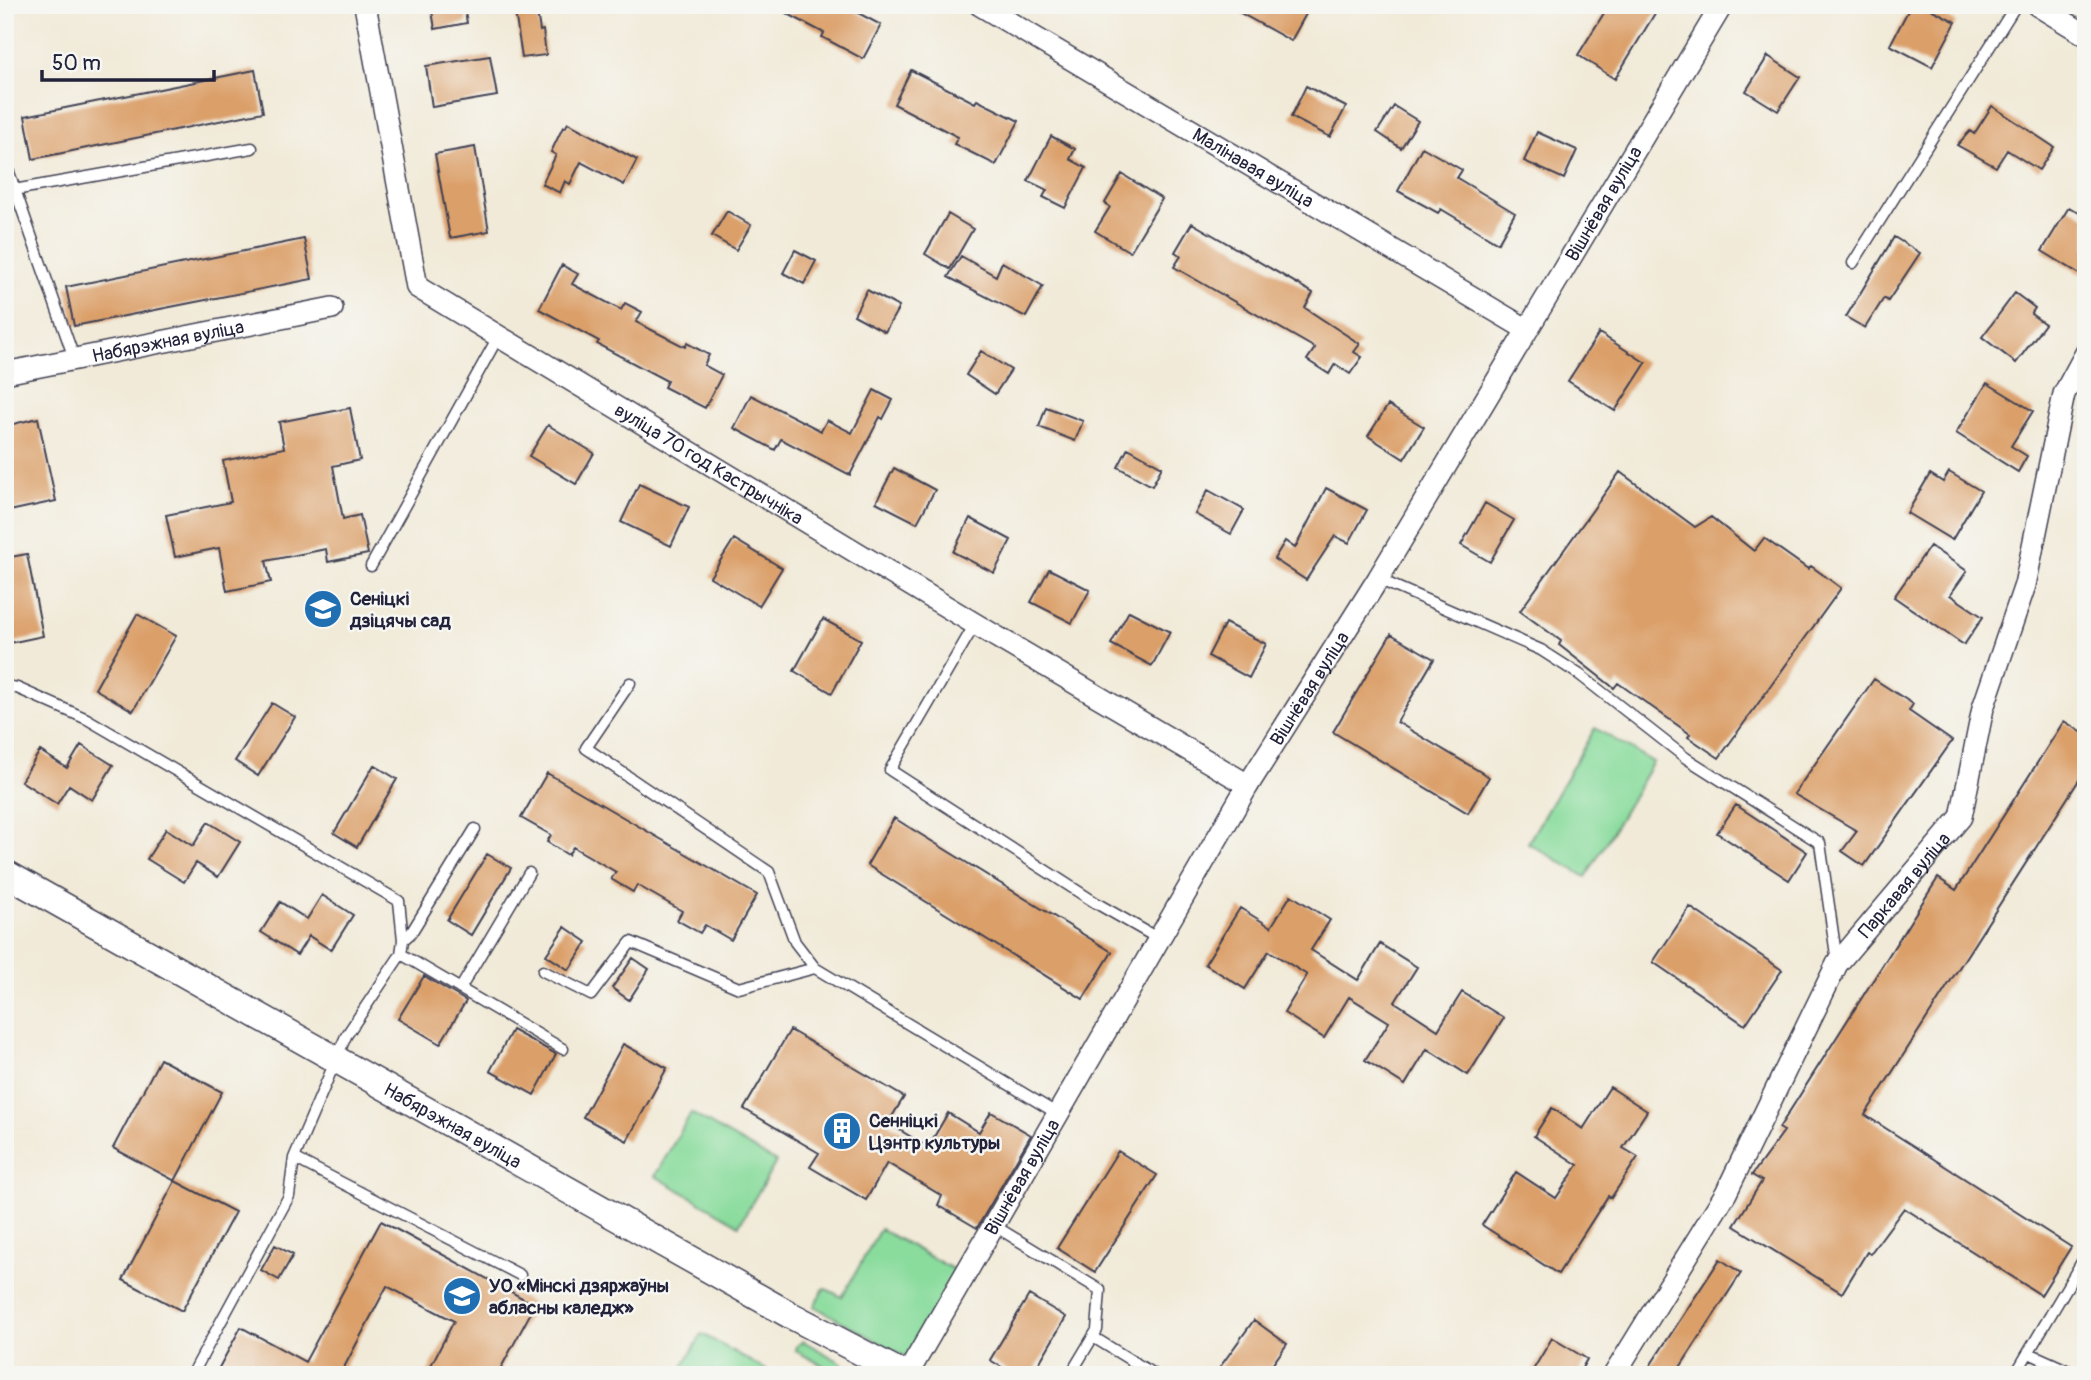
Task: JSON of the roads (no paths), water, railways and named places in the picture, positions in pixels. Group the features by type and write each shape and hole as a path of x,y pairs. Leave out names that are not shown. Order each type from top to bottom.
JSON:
{"street":[{"name":"вуліца 70 год Кастрычніка","path":"365,5 417,287 975,624 1248,785"},
{"name":"Малінавая вуліца","path":"980,5 1526,329"},
{"name":"Вішнёвая вуліца","path":"906,1375 1248,785 1378,579 1722,5"},
{"path":"2037,5 2086,36"},
{"name":"Набярэжная вуліца","path":"5,373 332,308"},
{"name":"Паркавая вуліца","path":"1614,1375 1726,1193 1837,964 1961,817 1983,708 2025,585 2064,394 2086,353"},
{"name":"Набярэжная вуліца","path":"5,873 790,1315 906,1375"}],"lane":[{"path":"1853,263 2016,5"},
{"path":"14,190 252,148"},
{"path":"5,161 74,358"},
{"path":"371,566 498,337"},
{"path":"1378,579 1541,650 1580,675 1686,758 1820,843 1837,964"},
{"path":"975,624 890,770 1096,903 1158,939"},
{"path":"630,683 586,748 769,872 795,942 815,968 1058,1114"},
{"path":"5,686 16,688 87,719 399,901 403,940 401,954 346,1036 294,1158 289,1196 192,1375"},
{"path":"403,940 411,933 475,829"},
{"path":"460,989 529,873"},
{"path":"543,971 591,995 631,942 739,988 815,968"},
{"path":"401,954 563,1049"},
{"path":"294,1158 520,1275"},
{"path":"993,1225 1100,1290 1097,1330 1070,1375"},
{"path":"2015,1375 2086,1255"},
{"path":"1093,1337 1155,1375"},
{"path":"2029,1353 2078,1375"}],"place":[{"name":"Сеніцкі дзіцячы сад","path":"323,609"},
{"name":"Сенніцкі Цэнтр культуры","path":"842,1131"},
{"name":"УО «Мінскі дзяржаўны абласны каледж»","path":"462,1296"}]}
